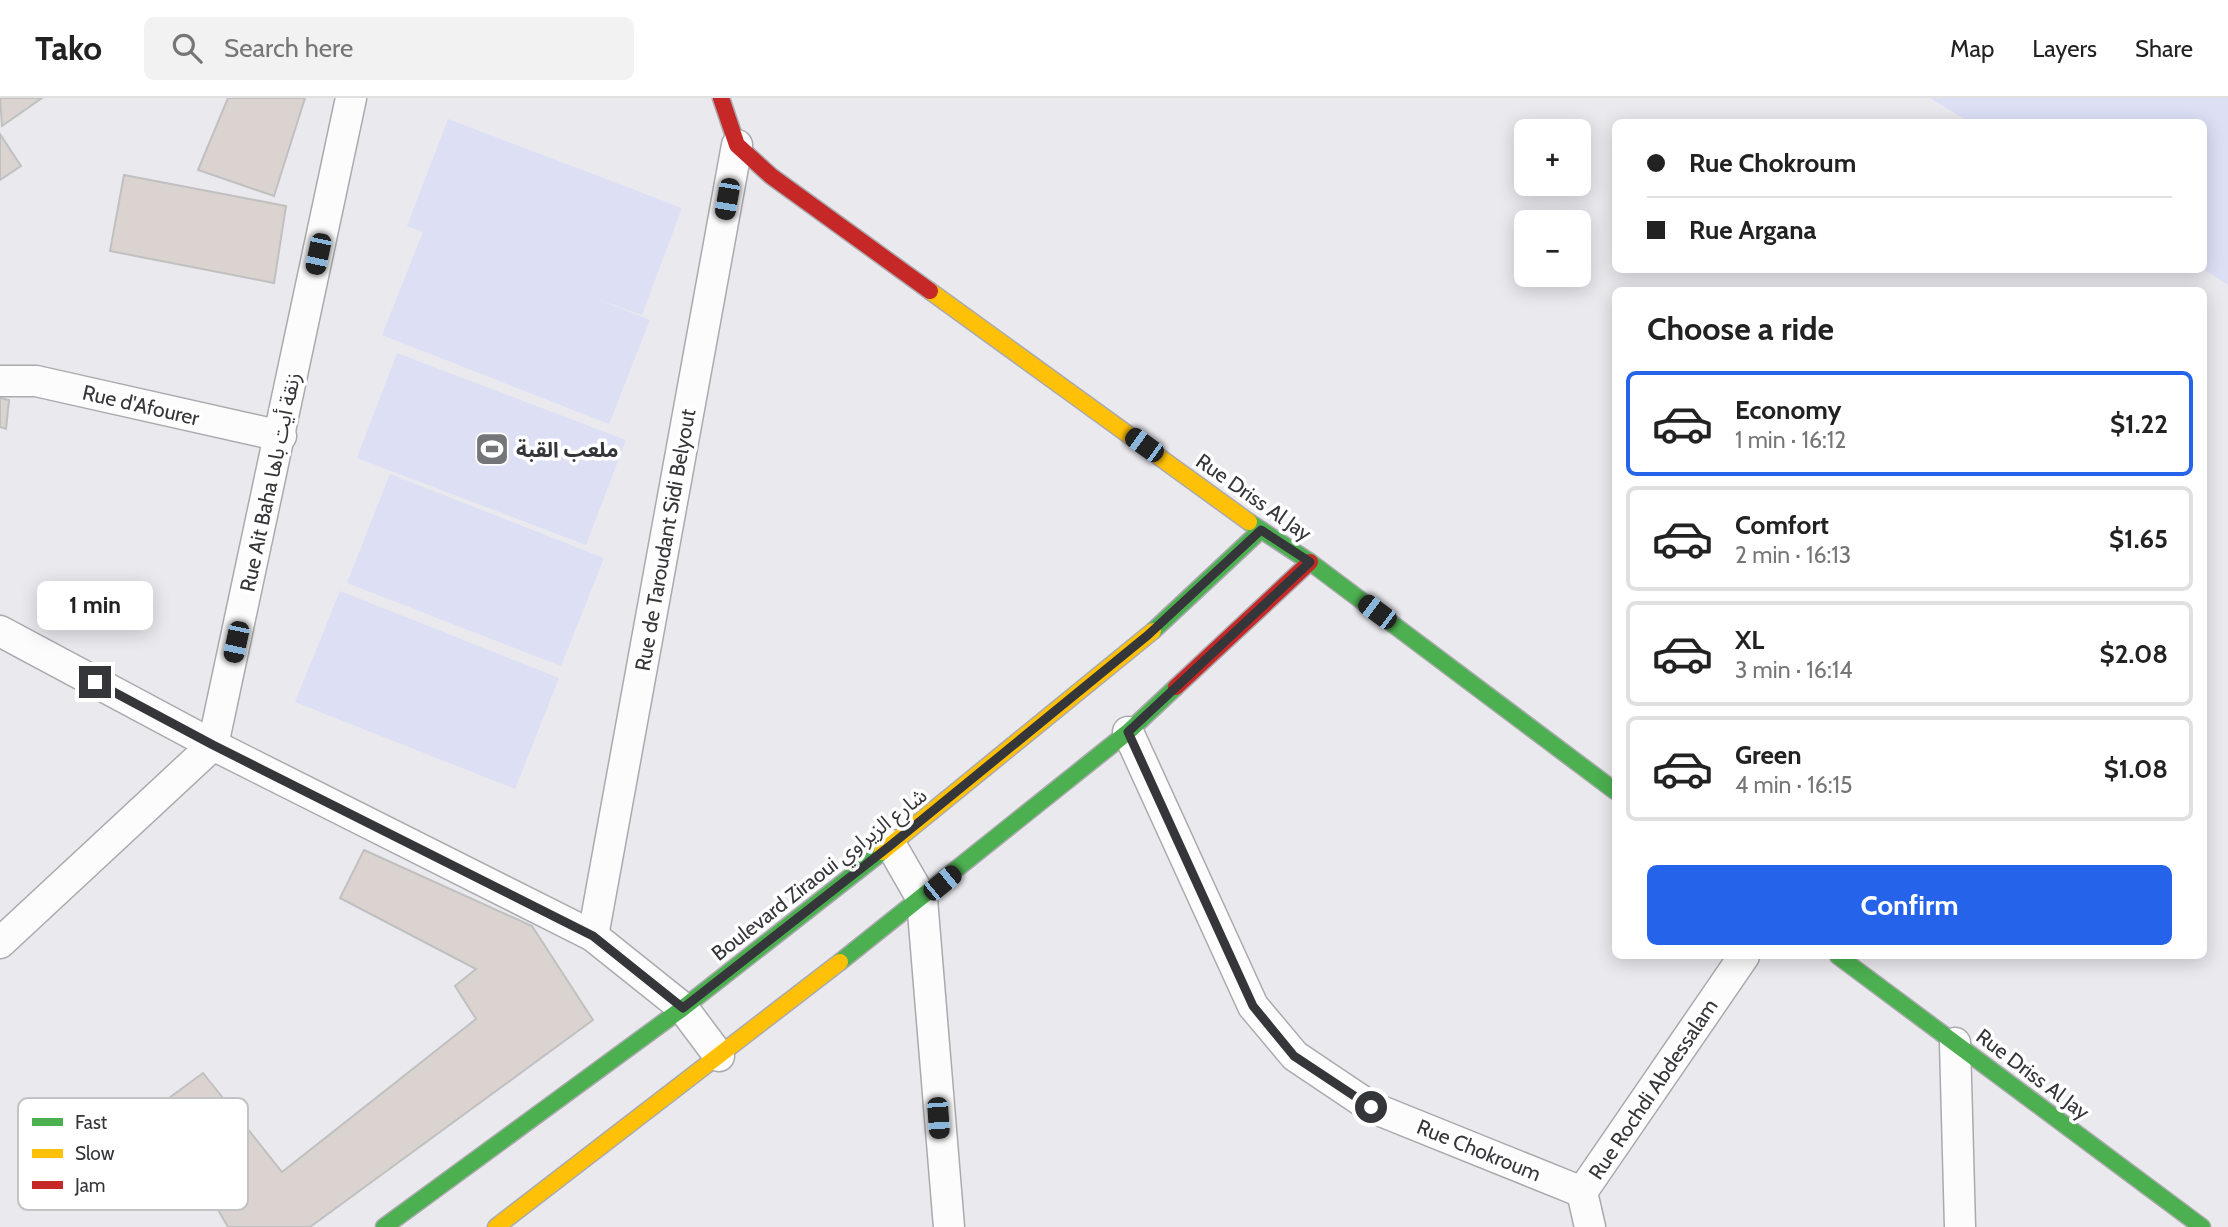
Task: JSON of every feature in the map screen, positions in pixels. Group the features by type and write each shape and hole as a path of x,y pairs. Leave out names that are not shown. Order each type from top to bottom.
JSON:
{"street":[{"name":"Rue Ait Baha زنقة أيت باها","path":"213,745 351,98"},
{"name":"Rue Driss Al Jay","path":"721,98 737,145 771,176 1261,530 1310,562 1612,789"},
{"name":"Rue de Taroudant Sidi Belyout","path":"593,936 737,145"},
{"name":"Rue d'Afourer","path":"0,381 36,381 281,436"},
{"name":"Boulevard Ziraoui شارع الزيراوي","path":"384,1227 683,1008 891,845 1148,635 1261,530"},
{"path":"496,1227 922,899 1128,732 1310,562"},
{"path":"0,631 213,745 593,936 683,1008 719,1056"},
{"name":"Rue Chokroum","path":"1128,732 1253,1006 1294,1056 1371,1107 1582,1192"},
{"path":"0,943 213,745"},
{"path":"891,845 922,899 949,1227"},
{"name":"Rue Rochdi Abdessalam","path":"1590,1227 1582,1192 1742,959"},
{"name":"Rue Driss Al Jay","path":"1842,959 2202,1227"},
{"path":"1955,1043 1960,1227"}],"shaded area":[{"path":"1930,98 2228,98 2228,285 2207,272 2207,119 1964,119"},
{"path":"448,119 682,208 642,315 594,298 650,320 609,424 382,335 423,232 407,226"},
{"name":"ملعب القبة","path":"397,353 626,440 586,545 357,458"},
{"path":"390,474 604,558 561,666 347,583"},
{"path":"340,591 559,678 515,789 295,702"}],"building":[{"path":"0,98 42,98 2,126"},
{"path":"228,98 305,98 274,196 198,170"},
{"path":"0,134 21,166 0,180"},
{"path":"124,175 286,206 274,283 110,251"},
{"path":"0,398 9,400 6,429 0,427"},
{"path":"364,850 532,926 593,1020 310,1227 228,1227 218,1210 248,1210 248,1129 282,1172 476,1019 455,986 476,969 340,898"},
{"path":"203,1073 223,1098 169,1098"}],"traffic: fast":[{"path":"1249,522 1310,562 1612,789"},
{"path":"1153,631 1261,530"},
{"path":"840,962 1128,732 1176,687"},
{"path":"384,1227 683,1008 882,852"},
{"path":"1842,959 2202,1227"}],"traffic: slow":[{"path":"930,291 1249,522"},
{"path":"882,852 1153,631"},
{"path":"496,1227 840,962"}],"traffic: jam":[{"path":"721,98 737,145 771,176 930,291"},
{"path":"1176,687 1310,562"}],"place":[{"name":"ملعب القبة","path":"492,449"}],"route":[{"path":"95,682 213,745 593,936 683,1008 891,845 1148,635 1261,530 1310,562 1128,732 1253,1006 1294,1056 1371,1107"}]}
